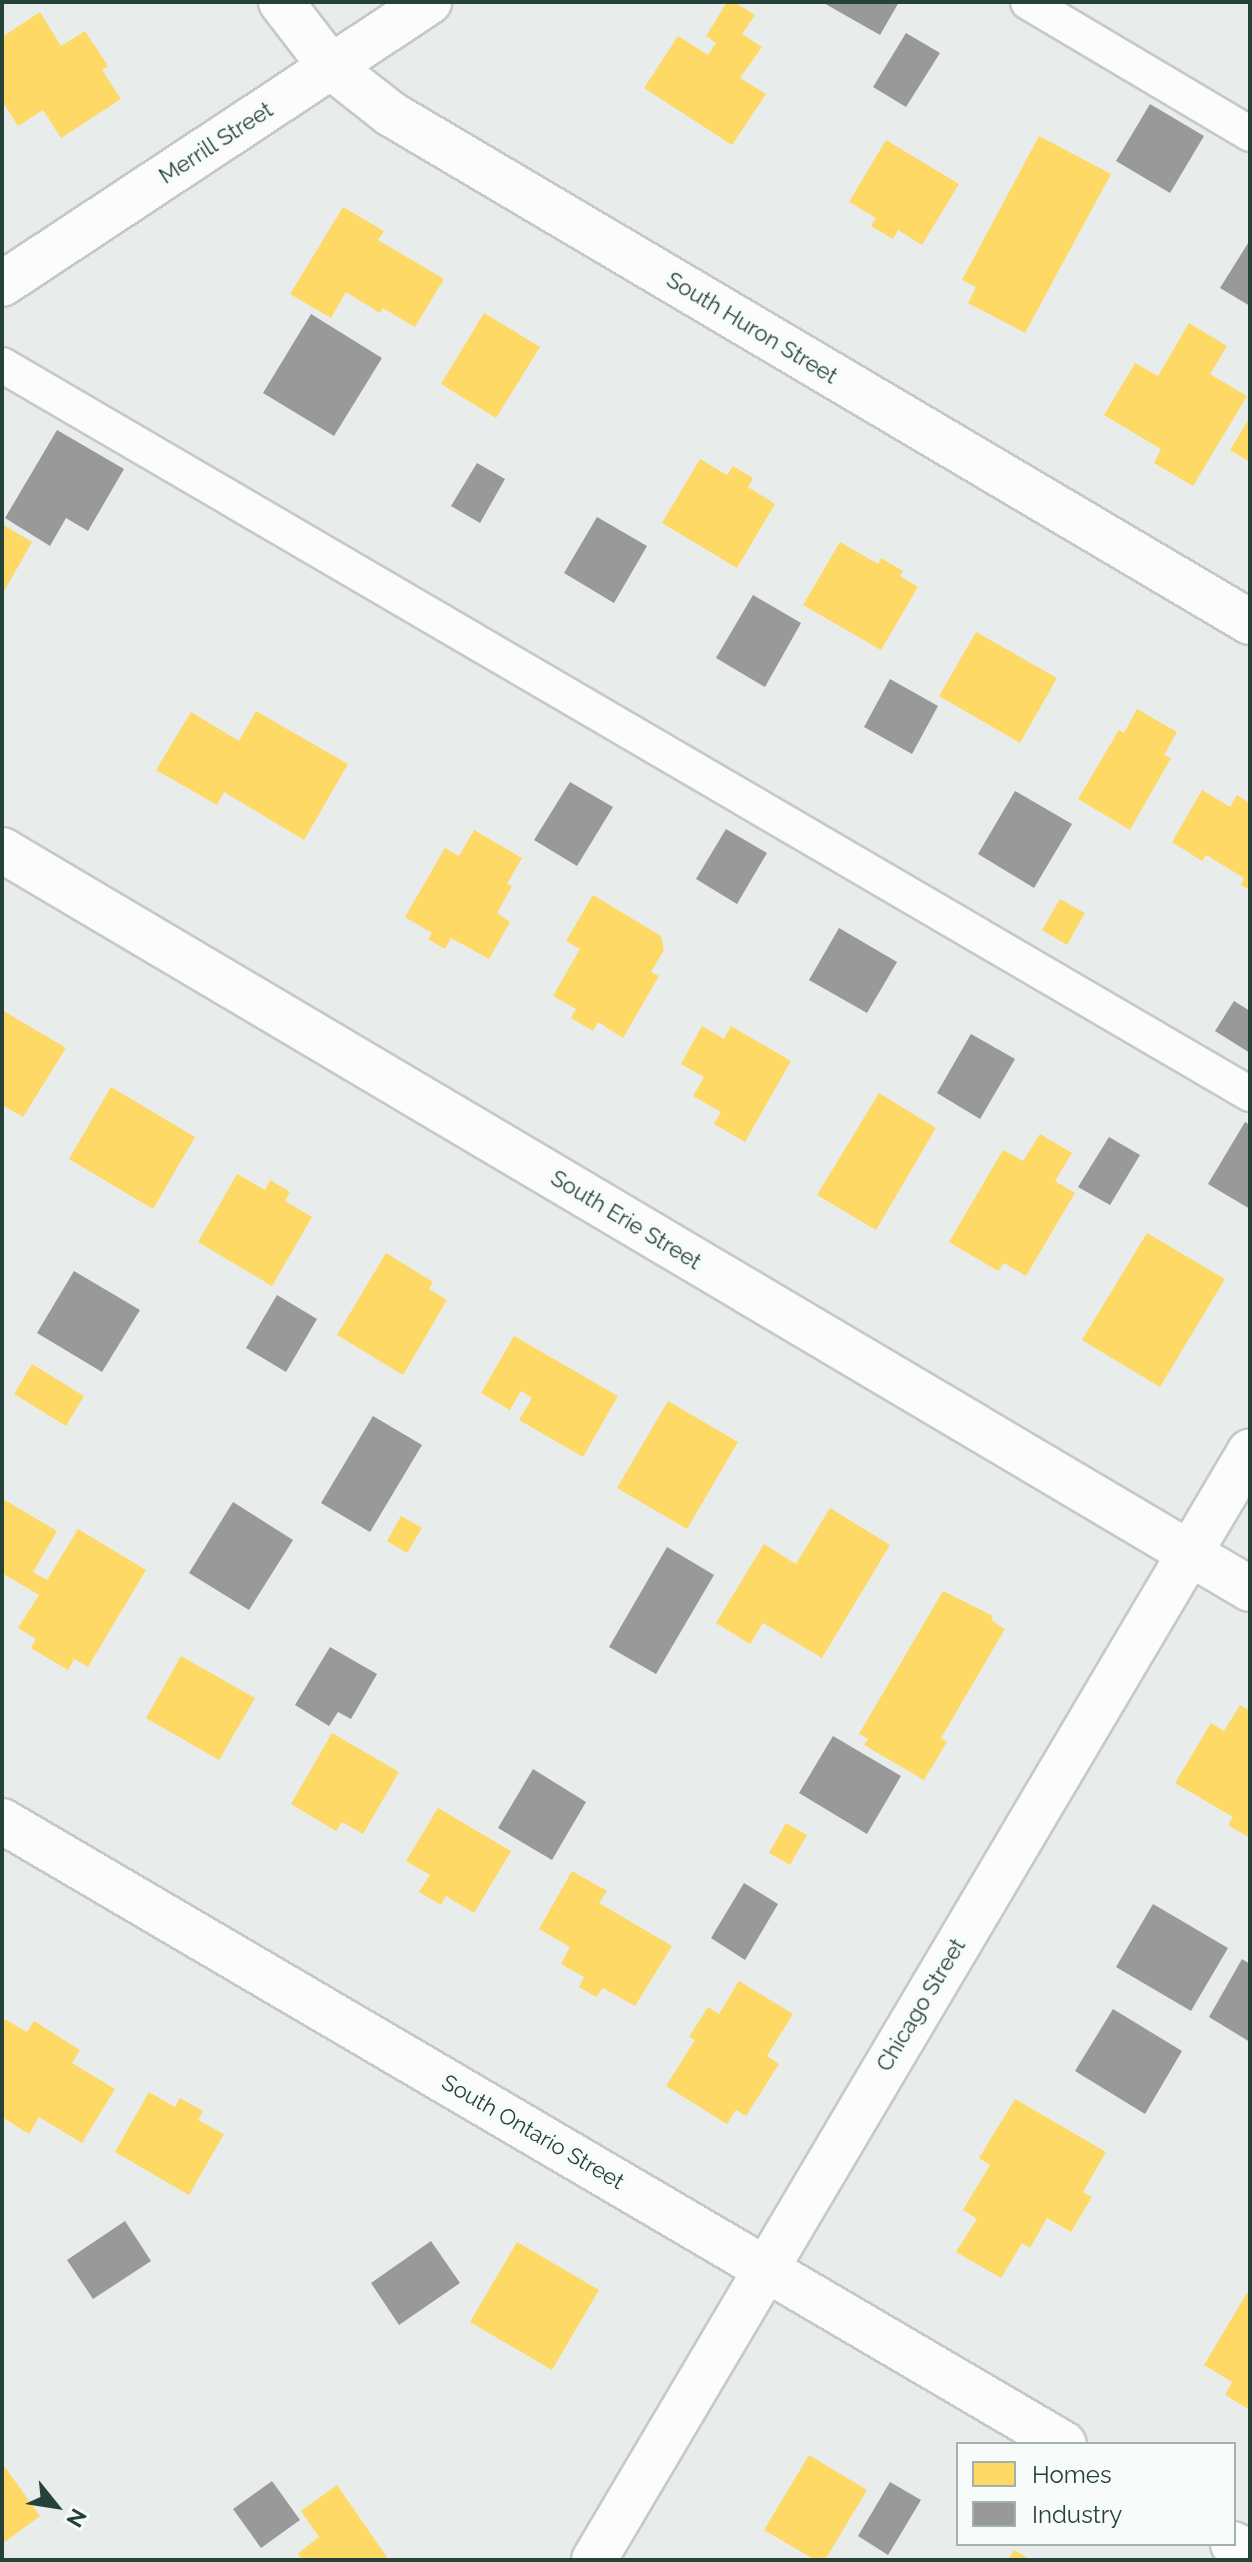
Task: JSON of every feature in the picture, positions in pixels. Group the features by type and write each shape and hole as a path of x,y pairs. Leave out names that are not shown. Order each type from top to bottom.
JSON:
{"street":[{"name":"South Huron Street","path":"281,2 331,67 391,114 1250,622"},
{"name":"Merrill Street","path":"2,284 429,2"},
{"name":"South Erie Street","path":"2,850 1250,1589"},
{"name":"Chicago Street","path":"594,2560 1250,1451"},
{"name":"South Ontario Street","path":"2,1821 1061,2442"}],"lane":[{"path":"1028,2 1250,134"},
{"path":"2,365 1250,1094"}],"building: Homes":[{"path":"727,2 734,2 755,15 742,34 762,47 740,78 766,94 732,145 644,88 678,36 708,55 716,43 706,36"},
{"path":"40,12 61,46 85,31 108,66 102,70 121,99 61,138 43,110 18,126 2,101 2,37"},
{"path":"1039,136 1111,174 1025,333 968,303 976,287 962,280"},
{"path":"886,140 959,184 922,245 898,230 893,239 871,226 876,218 849,202"},
{"path":"343,207 384,231 378,240 444,279 415,327 383,308 380,313 346,292 331,318 290,294"},
{"path":"484,313 540,347 496,418 441,384"},
{"path":"1189,323 1227,346 1210,374 1247,396 1193,486 1154,463 1161,449 1104,415 1135,363 1158,376"},
{"path":"1250,417 1250,462 1230,450"},
{"path":"700,459 727,475 733,466 753,478 748,487 775,504 737,568 662,523"},
{"path":"2,524 32,542 2,595"},
{"path":"840,542 878,564 881,558 903,571 900,576 918,587 881,650 803,605"},
{"path":"976,632 1057,678 1020,743 939,696"},
{"path":"1137,709 1177,732 1164,755 1171,758 1130,830 1078,799 1119,730 1124,733"},
{"path":"256,711 348,764 304,840 224,792 217,805 156,770 191,712 239,741"},
{"path":"1202,790 1230,807 1237,795 1250,803 1250,890 1241,885 1244,878 1206,855 1202,861 1172,842"},
{"path":"474,830 522,858 507,884 512,886 497,913 510,922 489,959 451,938 445,949 428,939 432,933 405,917 445,848 459,856"},
{"path":"593,895 661,936 664,950 651,972 659,976 623,1038 598,1022 593,1031 571,1018 576,1009 553,996 580,949 566,941"},
{"path":"1060,899 1085,913 1067,945 1042,930"},
{"path":"2,1010 66,1048 23,1117 2,1105"},
{"path":"702,1026 724,1039 731,1026 791,1061 745,1142 714,1124 721,1112 693,1096 704,1077 681,1064"},
{"path":"111,1087 195,1137 153,1209 69,1159"},
{"path":"879,1093 936,1128 876,1230 817,1195"},
{"path":"1040,1134 1072,1153 1055,1181 1075,1193 1026,1276 1004,1263 998,1271 949,1242 1003,1150 1023,1161"},
{"path":"237,1174 265,1190 270,1180 290,1192 285,1201 312,1217 272,1286 198,1242"},
{"path":"1147,1233 1225,1279 1160,1387 1082,1340"},
{"path":"386,1253 433,1282 429,1289 447,1300 403,1375 337,1335"},
{"path":"514,1336 618,1396 583,1457 519,1420 532,1398 521,1391 510,1410 481,1393"},
{"path":"32,1364 84,1396 66,1426 14,1394"},
{"path":"668,1401 738,1442 687,1529 617,1488"},
{"path":"3,1499 57,1531 33,1572 47,1580 78,1529 146,1570 88,1667 74,1659 68,1670 31,1648 36,1639 18,1628 39,1595 2,1573"},
{"path":"830,1508 890,1545 822,1658 763,1623 750,1644 716,1623 764,1544 796,1564"},
{"path":"401,1516 422,1528 407,1553 387,1541"},
{"path":"943,1591 993,1616 991,1620 1005,1629 941,1738 947,1742 924,1780 864,1745 868,1739 859,1734"},
{"path":"181,1656 255,1698 219,1760 146,1718"},
{"path":"1240,1705 1250,1711 1250,1838 1228,1825 1233,1817 1175,1783 1211,1723 1224,1731"},
{"path":"332,1733 399,1772 363,1834 342,1822 336,1831 291,1804"},
{"path":"438,1808 511,1851 474,1913 446,1896 441,1905 419,1892 430,1875 406,1861"},
{"path":"786,1823 807,1835 790,1865 769,1853"},
{"path":"572,1871 607,1891 599,1903 672,1946 635,2006 603,1988 596,1997 579,1987 584,1977 561,1964 570,1947 539,1929"},
{"path":"739,1981 793,2014 767,2056 779,2064 746,2116 736,2110 727,2124 666,2086 695,2040 689,2037 708,2007 719,2014"},
{"path":"5,2019 27,2032 34,2021 80,2050 72,2063 115,2089 82,2143 39,2117 29,2134 2,2117 2,2024"},
{"path":"149,2092 175,2107 180,2098 203,2111 198,2120 224,2134 189,2195 115,2152"},
{"path":"1015,2099 1106,2152 1083,2192 1092,2197 1071,2232 1047,2218 1030,2248 1022,2243 1001,2278 956,2252 977,2219 963,2210 990,2165 979,2158"},
{"path":"517,2242 599,2290 552,2370 470,2322"},
{"path":"1247,2293 1250,2295 1250,2410 1225,2395 1232,2382 1204,2365"},
{"path":"809,2455 867,2490 825,2560 815,2560 764,2530"},
{"path":"5,2467 40,2516 2,2544 2,2469"},
{"path":"337,2485 389,2560 302,2560 298,2553 319,2537 301,2511"},
{"path":"1014,2550 1031,2560 1008,2560"}],"building: Industry":[{"path":"822,2 899,2 880,35"},
{"path":"906,33 940,53 906,107 873,87"},
{"path":"1150,104 1204,136 1170,193 1116,161"},
{"path":"1250,240 1250,306 1220,288"},
{"path":"311,314 382,358 334,436 263,393"},
{"path":"57,430 124,469 88,531 66,518 50,546 5,518"},
{"path":"477,463 505,479 480,523 451,506"},
{"path":"597,517 647,546 614,603 564,573"},
{"path":"753,595 801,623 765,687 716,658"},
{"path":"890,679 938,706 912,754 864,727"},
{"path":"570,782 613,807 577,866 534,840"},
{"path":"1015,791 1072,824 1034,888 978,854"},
{"path":"726,829 767,853 737,904 696,879"},
{"path":"839,928 897,962 867,1013 809,980"},
{"path":"1234,1001 1250,1011 1250,1053 1215,1031"},
{"path":"971,1034 1015,1059 980,1119 937,1093"},
{"path":"1245,1122 1250,1125 1250,1209 1208,1184"},
{"path":"1109,1137 1140,1155 1110,1205 1078,1187"},
{"path":"74,1271 140,1310 102,1372 37,1333"},
{"path":"277,1295 317,1319 286,1372 246,1348"},
{"path":"373,1416 422,1445 370,1532 321,1503"},
{"path":"233,1502 293,1540 249,1610 189,1573"},
{"path":"667,1547 714,1575 656,1674 609,1647"},
{"path":"330,1647 377,1674 351,1719 338,1712 329,1726 295,1705"},
{"path":"833,1736 901,1776 867,1834 799,1793"},
{"path":"533,1769 586,1802 552,1860 498,1828"},
{"path":"744,1883 778,1904 745,1960 711,1938"},
{"path":"1153,1904 1228,1948 1191,2011 1116,1967"},
{"path":"1242,1959 1250,1964 1250,2042 1209,2017"},
{"path":"1113,2009 1182,2051 1145,2114 1075,2071"},
{"path":"125,2221 151,2261 93,2299 67,2260"},
{"path":"431,2241 460,2283 399,2325 371,2283"},
{"path":"272,2481 300,2520 261,2548 233,2509"},
{"path":"890,2482 921,2500 888,2555 858,2536"}]}
